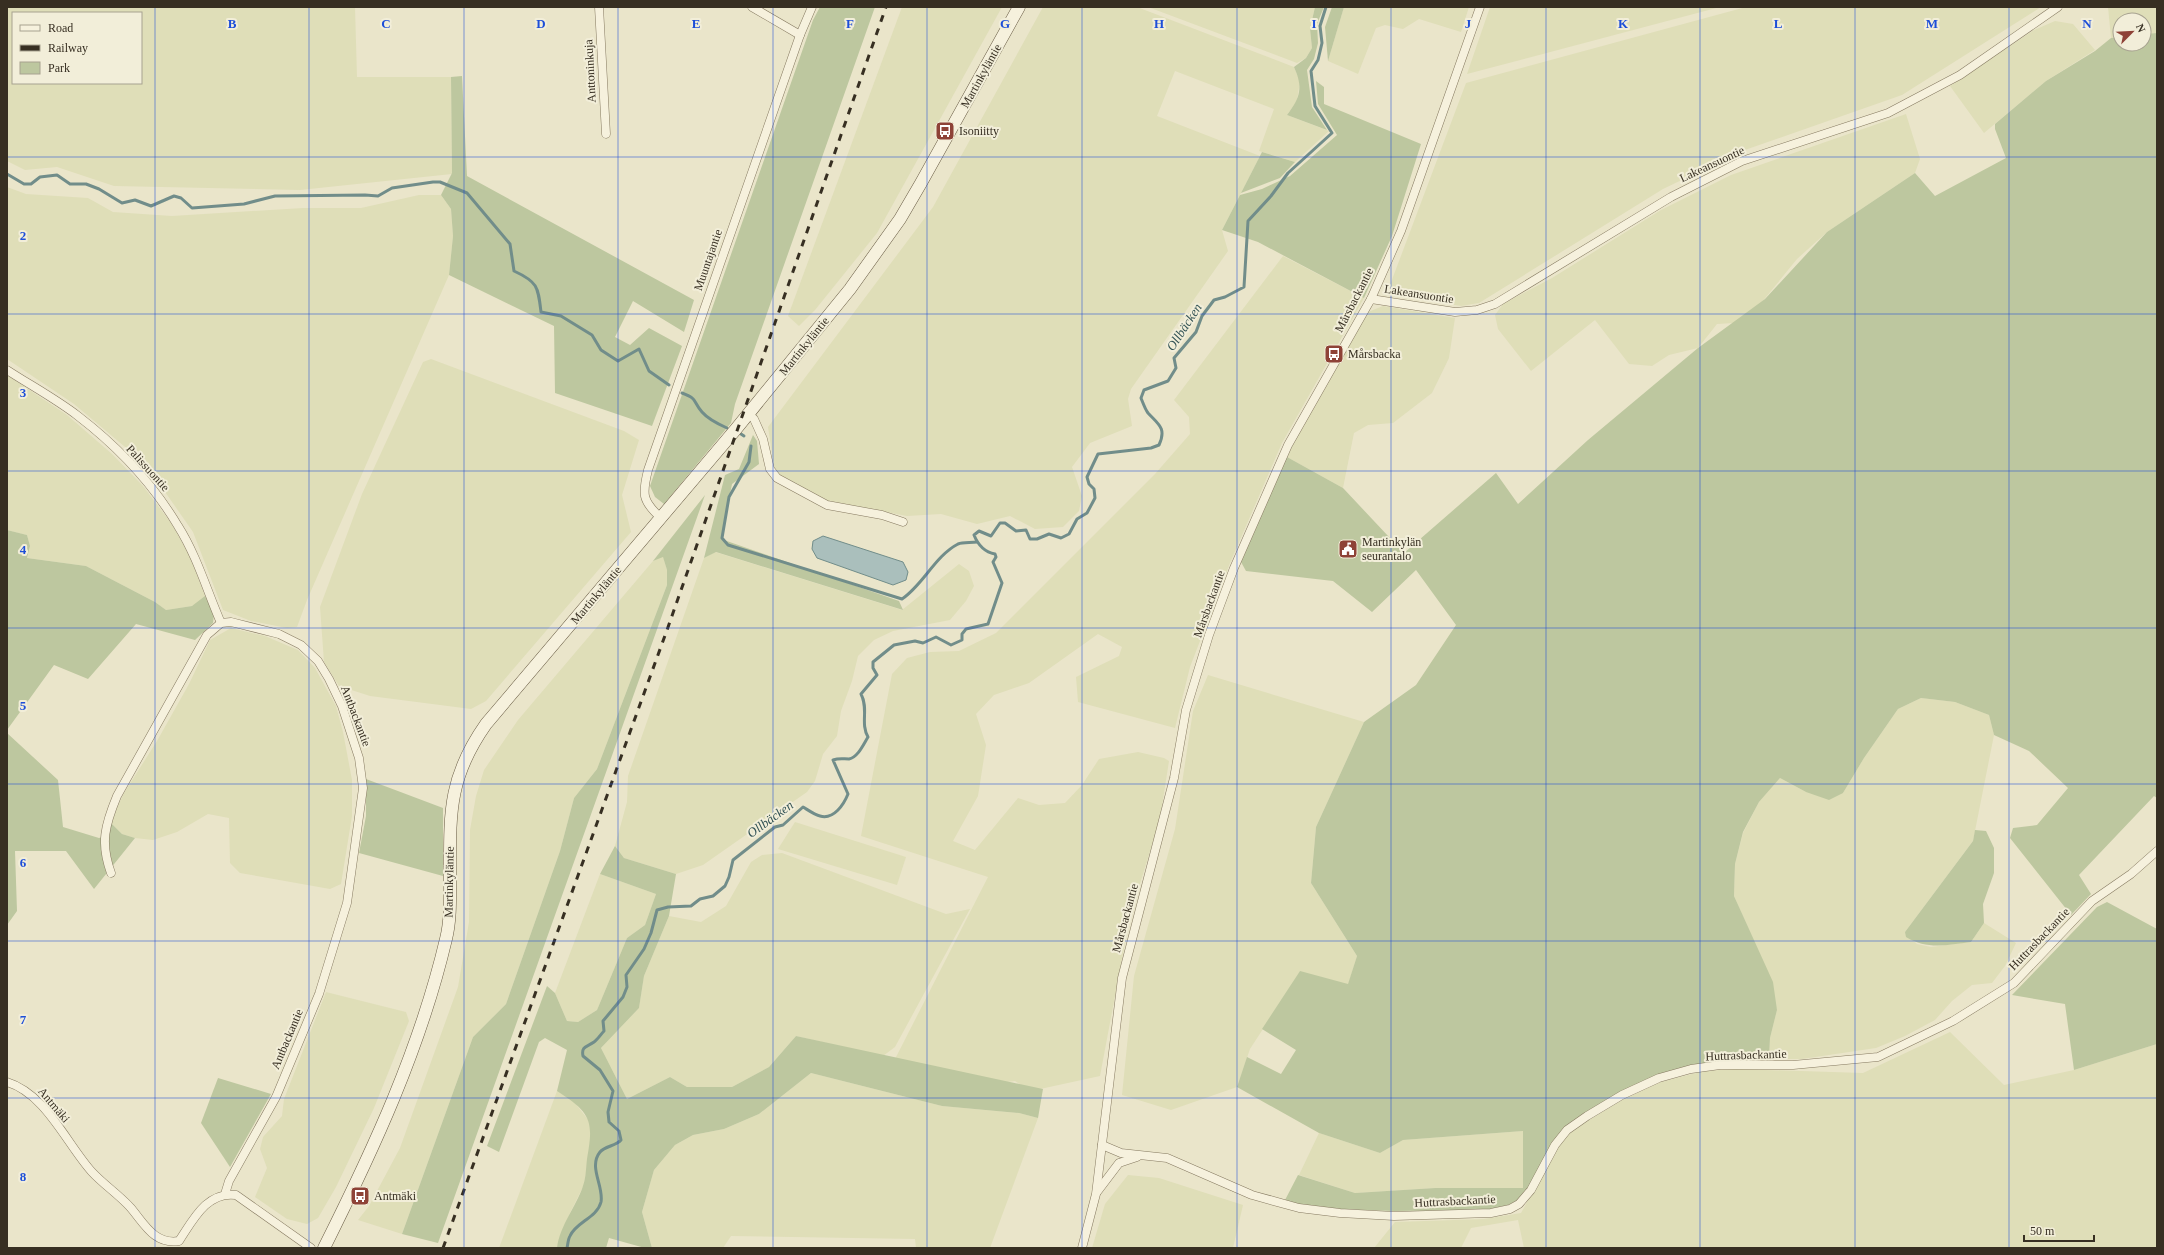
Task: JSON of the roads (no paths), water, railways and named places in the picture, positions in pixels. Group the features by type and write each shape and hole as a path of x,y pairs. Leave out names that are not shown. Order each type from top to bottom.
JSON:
{"street":[{"name":"Anttoninkuja","path":"599,7 606,134"},
{"path":"752,7 800,35"},
{"name":"Muuntajantie","path":"661,518 651,509 643,495 648,470 800,35 812,7"},
{"name":"Martinkyläntie","path":"324,1248 389,1113 415,1048 435,983 447,937 450,908 451,808 463,762 486,724 749,414 850,289 900,219 938,154 1019,7"},
{"name":"Mårsbackantie","path":"1082,1248 1096,1194 1122,978 1174,778 1186,710 1209,635 1234,568 1288,445 1371,299 1401,231 1480,7"},
{"name":"Lakeansuontie","path":"1371,299 1455,312 1477,310 1495,304 1671,197 1742,161 1888,113 1954,78 2058,7"},
{"name":"Palissuontie","path":"7,370 78,417 124,458 154,490 179,526 194,556 221,623"},
{"path":"749,414 754,419 763,439 770,469 777,478 827,505 882,515 903,522"},
{"name":"Antbackantie","path":"221,623 231,622 279,634 301,645 318,661 330,679 348,721 359,758 363,788 347,903 319,994 276,1097 229,1181 225,1194"},
{"path":"111,873 106,858 104,841 108,819 117,796 204,641 221,623"},
{"name":"Huttrasbackantie","path":"1102,1145 1121,1153 1166,1158 1252,1195 1299,1208 1340,1213 1394,1216 1491,1213 1510,1209 1519,1204 1531,1190 1555,1145 1568,1130 1587,1116 1622,1095 1659,1078 1691,1069 1720,1065 1793,1065 1878,1057 1953,1021 2014,983 2092,901 2131,874 2157,852"},
{"name":"Antmäki","path":"7,1082 19,1086 33,1096 92,1172 129,1207 148,1230 162,1241 179,1241 202,1208 208,1202 225,1194"},
{"name":"Huttrasbackantie","path":"1096,1194 1119,1163 1140,1156"},
{"path":"225,1194 236,1195 311,1248"}],"waterway":[{"name":"Ollbäcken","path":"567,1248 573,1231 595,1212 601,1202 596,1170 597,1158 602,1150 616,1144 621,1140 619,1131 609,1122 608,1112 613,1091 600,1070 583,1056 583,1050 595,1041 604,1031 603,1021 623,997 627,987 626,975 644,949 651,933 657,910 668,907 691,906 700,899 713,896 725,886 733,860 775,827 783,825 803,807 816,815 825,817 830,816 838,810 848,794 833,760 852,758 860,750 868,737 861,694 877,675 873,668 873,662 894,645 915,641 923,643 936,637 951,645 962,640 962,634 966,629 988,624 1002,583 993,562 996,557 995,554 982,548 974,535 979,531 991,536 1000,523 1005,523 1016,531 1026,530 1030,539 1037,539 1049,534 1061,538 1069,534 1077,519 1087,513 1095,498 1094,489 1089,484 1087,477 1098,454 1151,448 1159,445 1162,430 1144,406 1141,398 1144,390 1168,381 1176,368 1174,358 1196,332 1202,316 1214,300 1225,297 1244,287 1248,221 1271,196 1288,173 1332,133 1315,106 1311,71 1318,60 1322,43 1320,26 1326,7"},
{"path":"7,174 24,184 31,184 40,177 57,175 70,184 86,184 99,189 122,203 135,200 151,206 174,196 181,198 192,208 244,204 275,196 378,196 392,188 440,182 467,193 510,244 514,271 528,279 535,286 539,297 541,312 561,316 592,335 601,350 618,361 639,349 649,371 669,385"},
{"path":"682,393 693,398 707,417 727,428"},
{"path":"751,446 749,462 729,497 722,538 728,545 902,599 950,549 960,543 977,542"}],"railway":[{"path":"443,1248 667,630 886,7"}],"place":[{"name":"Isoniitty","path":"945,131"},
{"name":"Mårsbacka","path":"1334,354"},
{"name":"Martinkylän seurantalo","path":"1348,549"},
{"name":"Antmäki","path":"360,1196"}]}
